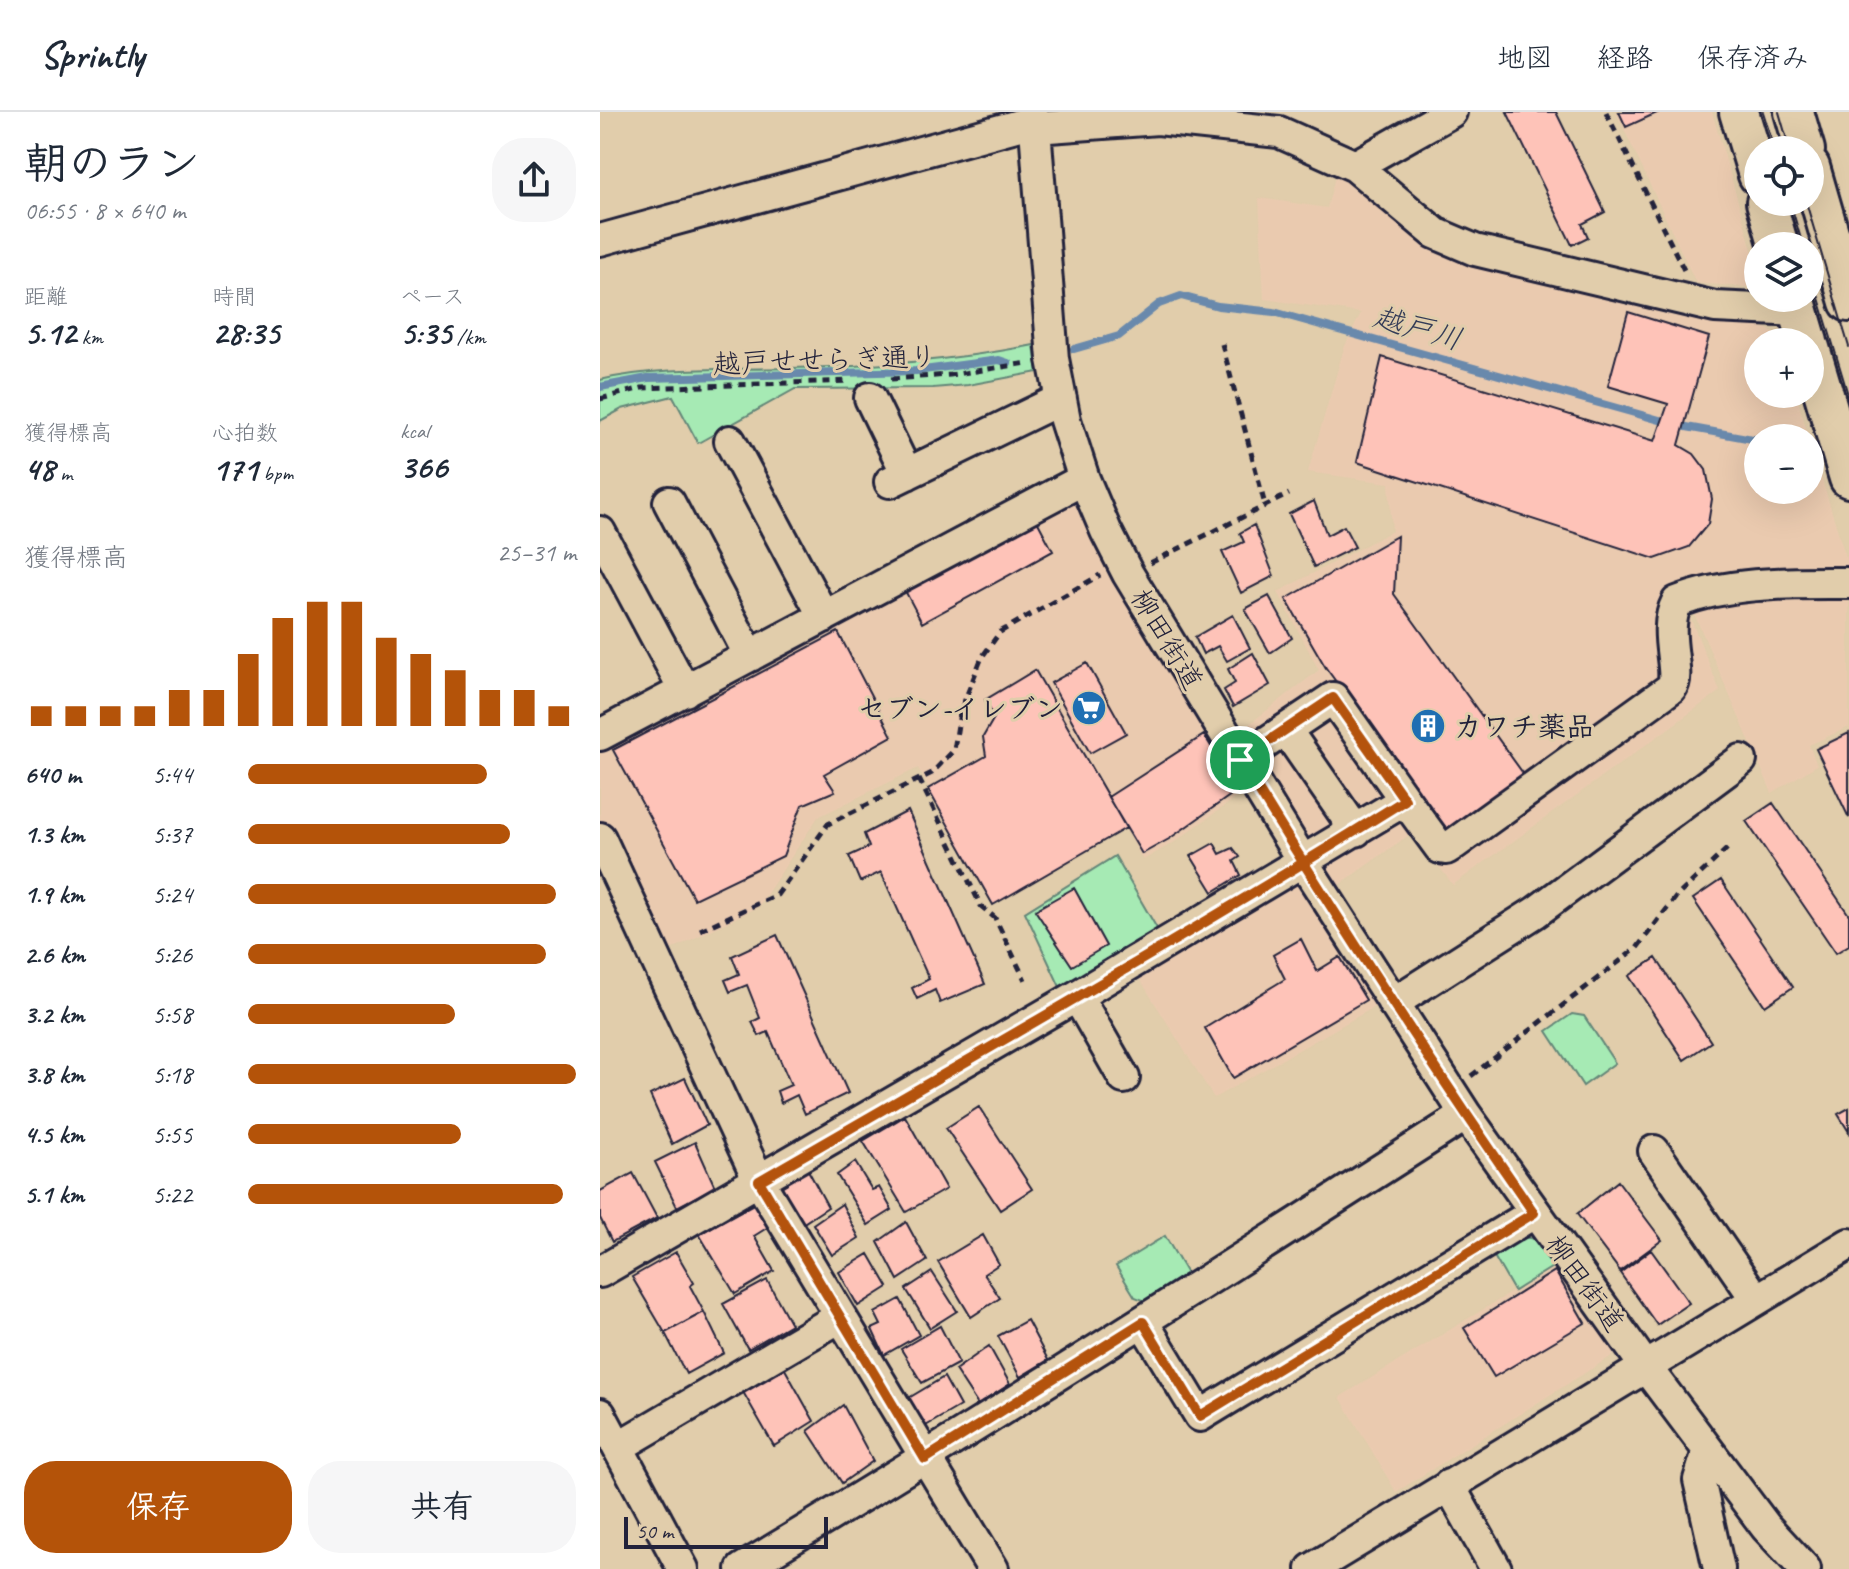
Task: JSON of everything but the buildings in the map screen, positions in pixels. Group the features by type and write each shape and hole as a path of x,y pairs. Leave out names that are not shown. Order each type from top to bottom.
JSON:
{"main road":[{"path":"1739,112 1746,136"},
{"path":"1794,112 1801,136"},
{"path":"1824,215 1849,302"},
{"path":"1824,395 1849,478"}],"street":[{"path":"1355,166 1443,114"},
{"path":"600,240 1033,120 1158,119 1279,132 1355,166 1435,233 1475,250 1700,304 1800,317"},
{"name":"柳田街道","path":"1033,120 1053,359 1061,399 1084,479 1125,568 1303,862 1458,1103 1534,1213 1708,1451 1766,1527 1805,1569"},
{"path":"872,386 898,478 1061,399"},
{"path":"730,441 824,617"},
{"path":"600,735 1084,479"},
{"path":"669,502 750,656"},
{"path":"600,532 685,691"},
{"path":"1240,760 1333,698 1440,848 1446,849 1671,688 1676,675 1671,660 1669,631 1677,602 1697,594 1744,587 1849,583"},
{"path":"1286,730 1356,831"},
{"path":"1393,1003 1536,912 1741,760"},
{"path":"600,1272 1077,996 1405,800"},
{"path":"600,838 759,1181 993,1569"},
{"path":"1077,996 1124,1078"},
{"path":"742,1569 1143,1322 1458,1103"},
{"path":"1654,1151 1756,1299"},
{"path":"1143,1322 1200,1416 1534,1213"},
{"path":"1316,1568 1849,1244"},
{"path":"618,1447 840,1317"},
{"path":"600,1414 683,1569"},
{"path":"1708,1451 1699,1480 1719,1569"},
{"path":"1449,1485 1496,1569"}],"path":[{"path":"1606,112 1700,304"},
{"path":"1222,344 1265,505"},
{"name":"越戸せせらぎ通り","path":"600,399 642,388 872,386 1053,359"},
{"path":"700,930 777,895 828,824 932,773 954,750 960,712 982,657 1000,632 1125,568 1289,494"},
{"path":"919,779 981,906 995,918 1025,980"},
{"path":"1458,1103 1637,948 1676,897 1731,845"}],"shaded area":[{"path":"1616,112 1712,112 1747,232 1744,232 1744,287 1696,283"},
{"path":"1338,165 1390,211 1710,317 1766,328 1744,328 1744,408 1800,408 1805,424 1744,424 1744,504 1824,504 1824,486 1849,568 1849,727 1809,745 1817,765 1772,793 1692,609 1687,610 1720,691 1453,885 1413,832 1336,887 1243,729 1319,670 1278,592 1392,531 1389,483 1308,472 1344,348 1361,313 1264,299 1259,198 1327,208"},
{"path":"1073,489 1094,540 1120,590 1244,792 1173,843 1143,860 1125,829 993,905 918,768 818,817 758,907 662,954 600,819 600,746"},
{"path":"1296,880 1376,1006 1214,1098 1138,976"},
{"path":"1554,1266 1615,1354 1396,1492 1340,1397"}],"green space":[{"path":"1034,345 1038,372 933,388 795,389 698,443 673,396 622,409 600,421 600,380 646,372 882,365"},
{"path":"1115,856 1159,932 1061,989 1025,912"},
{"path":"1572,1014 1584,1016 1615,1063 1583,1086 1547,1031"},
{"path":"1165,1236 1190,1279 1151,1303 1135,1297 1116,1266"},
{"path":"1515,1236 1536,1239 1554,1266 1514,1291 1491,1251"}],"waterway":[{"name":"越戸川","path":"1074,349 1119,336 1159,304 1181,296 1218,306 1274,312 1681,426 1744,437"},
{"path":"600,387 648,378 916,371 999,360 1008,363"}],"tram line":[{"path":"1763,112 1771,136"},
{"path":"1779,112 1786,136"},
{"path":"1794,216 1799,232"},
{"path":"1810,216 1849,347"},
{"path":"1823,312 1849,398"}],"place":[{"name":"セブン-イレブン","path":"1089,708"},
{"name":"カワチ薬品","path":"1428,726"}],"route":[{"path":"1240,760 1303,862 1393,1003 1534,1213 1200,1416 1143,1322 925,1459 759,1181 1228,907 1303,862 1356,831 1405,800 1333,698 1240,760"}]}
